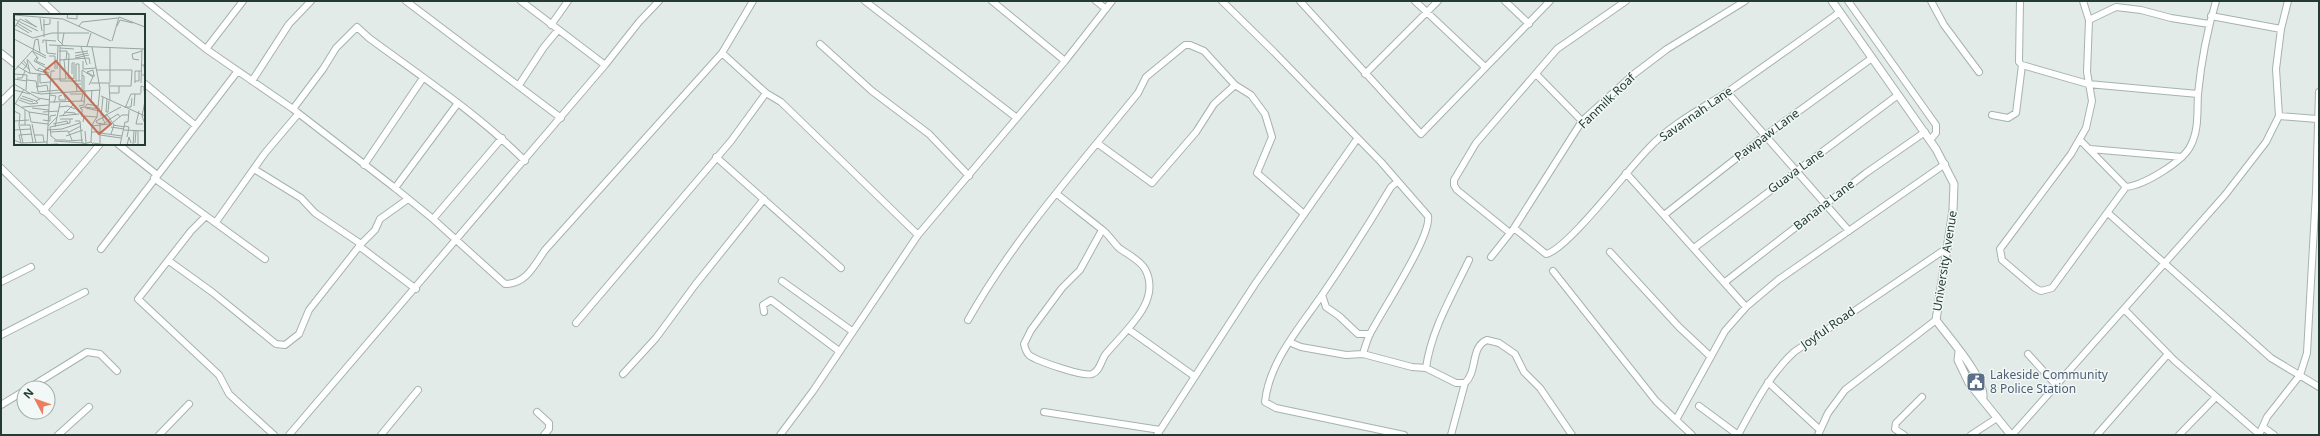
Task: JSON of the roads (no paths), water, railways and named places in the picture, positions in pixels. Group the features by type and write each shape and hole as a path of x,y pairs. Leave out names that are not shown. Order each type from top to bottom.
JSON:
{"street":[{"path":"42,1 56,14"},
{"path":"146,1 206,48 296,112 395,188 433,219 456,242 505,284 519,282 528,274 545,250 722,53 753,1"},
{"path":"206,48 243,1"},
{"path":"252,81 289,24 312,1"},
{"path":"406,1 520,85 561,118"},
{"path":"520,1 605,65"},
{"path":"551,25 568,1"},
{"path":"290,435 561,118 639,22 659,1"},
{"path":"864,1 1017,118"},
{"path":"992,1 1065,61"},
{"path":"1096,1 1106,9"},
{"path":"780,435 813,391 918,235 1065,61 1112,1"},
{"path":"1222,1 1274,52 1419,204 1428,216 1429,221 1396,290 1370,334 1363,354"},
{"path":"1300,1 1421,134 1550,1"},
{"path":"1415,1 1485,67"},
{"path":"1365,74 1438,1"},
{"path":"1505,1 1529,24"},
{"path":"1512,231 1457,190 1454,185 1454,180 1476,143 1557,49 1626,1"},
{"name":"Fanmilk Roaf","path":"1491,257 1512,231 1582,122 1634,74 1668,49 1746,1"},
{"name":"University Avenue","path":"1832,1 1925,132 1945,164 1954,190 1936,320 1959,352 1958,360 1964,374 1974,390 1983,397 1997,418 2012,435"},
{"path":"1848,1 1936,125 1936,133 1930,140"},
{"path":"1931,1 1944,25 1979,72"},
{"path":"1992,115 2008,118 2016,113 2022,65 2019,62 2020,1"},
{"path":"2083,1 2089,20 2088,84 2092,101 2090,114 2080,140 2000,250 2002,260 2035,288 2046,291 2052,288 2126,187 2142,182 2182,157 2191,147 2195,137 2198,94 2209,24 2216,1"},
{"path":"2012,435 2057,386 2162,263 2249,165 2266,142 2279,116 2276,69 2280,29 2288,1"},
{"path":"2089,20 2117,4 2171,18 2209,24"},
{"name":"Savannah Lane","path":"1512,231 1546,254 1553,252 1583,222 1648,148 1673,127 1727,92 1840,12"},
{"path":"2211,16 2280,29"},
{"path":"216,222 296,112 336,48 357,27 502,138 524,161"},
{"path":"520,85 544,47 558,30"},
{"path":"820,44 872,91 929,134 969,176"},
{"path":"968,320 997,272 1035,219 1057,194 1138,93 1146,77 1185,45 1190,45 1204,51 1235,85 1251,95 1266,114 1272,137 1257,173 1304,214"},
{"path":"722,53 766,93 781,102 918,235"},
{"path":"1,54 14,63"},
{"name":"Pawpaw Lane","path":"1664,215 1766,135 1872,58"},
{"path":"2022,65 2088,84 2198,94"},
{"path":"100,249 155,176 238,72"},
{"path":"1536,74 1582,122"},
{"path":"364,165 423,78"},
{"path":"145,84 195,125"},
{"path":"1097,143 1152,183 1196,132 1214,104 1235,85"},
{"path":"1,102 14,89"},
{"path":"1727,92 1849,231"},
{"path":"2124,309 2168,354 2215,398 2259,435 2267,417 2300,375 2307,354 2318,187 2317,119 2319,92"},
{"path":"576,323 739,131 766,93"},
{"name":"Guava Lane","path":"1694,248 1898,95"},
{"path":"395,188 458,103"},
{"path":"2279,116 2317,119"},
{"name":"Banana Lane","path":"1725,282 1825,204 1925,132"},
{"path":"433,219 502,138"},
{"path":"1044,412 1158,433 1194,376 1357,139"},
{"path":"2080,140 2126,187"},
{"path":"43,211 99,145"},
{"path":"119,145 155,176 206,216 265,259"},
{"path":"2090,149 2182,157"},
{"path":"716,157 841,268"},
{"path":"1676,420 1725,331 1746,307 1778,280 1945,164"},
{"path":"1,168 70,236"},
{"path":"254,169 301,198 315,213 360,245 416,289"},
{"path":"1626,173 1746,307"},
{"path":"1397,182 1391,187 1322,295 1289,342 1266,389 1265,402 1276,408 1404,435"},
{"path":"1057,194 1102,230 1118,247 1141,264 1149,283 1148,294 1138,317 1106,355 1098,369 1090,375 1082,374 1035,359 1027,354 1024,344 1031,330 1062,288 1080,270 1102,230"},
{"path":"169,261 212,292 280,346 288,343 299,334 309,310 360,245 376,230 376,225 384,214 408,199"},
{"path":"623,374 656,338 695,285 764,199"},
{"path":"2108,213 2162,263 2271,358 2290,371 2318,384"},
{"path":"206,216 191,231 138,299 219,376 230,394 274,435"},
{"name":"Joyful Road","path":"1738,435 1768,382 1782,362 1794,352 1947,248"},
{"path":"1610,252 1689,337 1710,356"},
{"path":"1426,368 1436,330 1469,260"},
{"path":"2312,264 2319,265"},
{"path":"1,282 31,267"},
{"path":"1553,271 1656,401 1692,435"},
{"path":"782,281 852,331"},
{"path":"1,335 85,292"},
{"path":"1322,295 1326,307 1339,316 1358,334 1370,334"},
{"path":"764,312 763,305 770,300 839,351"},
{"path":"1768,382 1819,433 1832,407 1846,390 1936,320"},
{"path":"1128,329 1194,376"},
{"path":"1451,435 1465,383 1472,374 1476,353 1480,345 1488,340 1499,343 1516,354 1524,372 1540,388 1572,435"},
{"path":"1289,342 1301,347 1346,355 1363,354 1412,367 1426,368 1456,383 1465,383"},
{"path":"42,380 87,352 100,354 117,371"},
{"path":"2028,354 2057,386"},
{"path":"2097,435 2168,354"},
{"path":"381,435 418,390"},
{"path":"1,405 16,396"},
{"path":"1904,435 1895,428 1896,423 1922,397"},
{"path":"2179,435 2215,398"},
{"path":"162,434 189,404"},
{"path":"1699,406 1738,435"},
{"path":"58,435 89,407"},
{"path":"537,412 549,423 548,429 544,435"},
{"path":"1971,435 1997,418"},
{"path":"2263,427 2274,435"}],"place":[{"name":"Lakeside Community 8 Police Station","path":"1976,382"}]}
